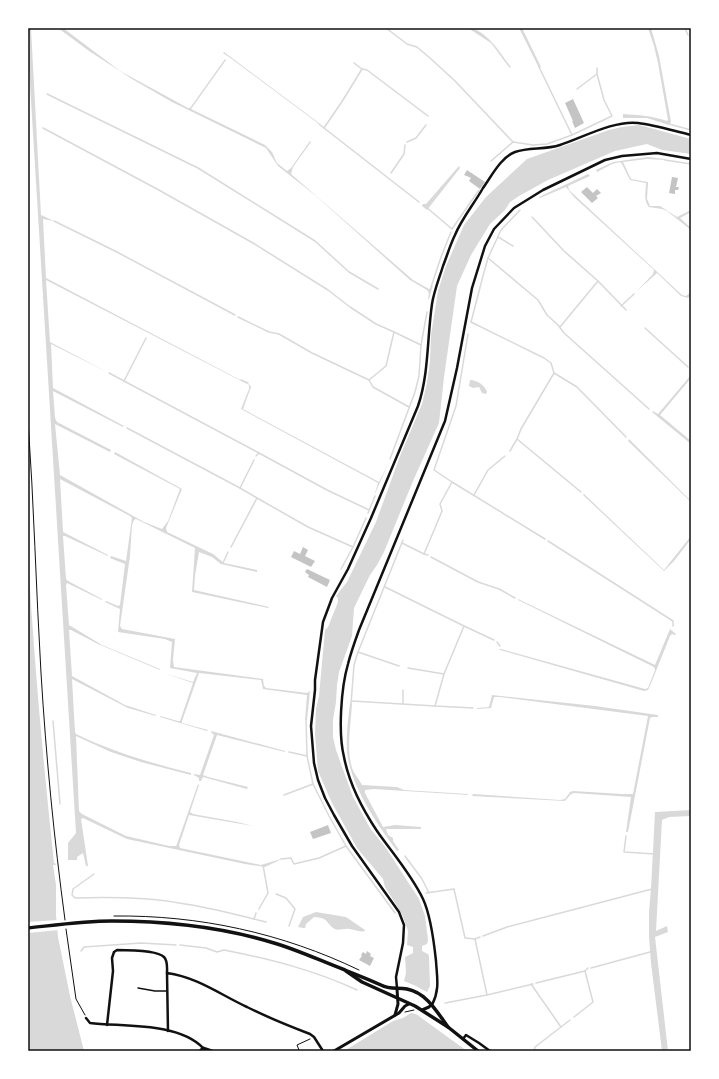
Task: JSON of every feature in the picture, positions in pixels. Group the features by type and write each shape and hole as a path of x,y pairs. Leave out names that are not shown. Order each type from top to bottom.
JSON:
{"main road":[{"path":"28,928 111,921 144,922 188,925 213,929 273,943 312,956 385,988 406,989 420,994 429,1000 431,1005 448,1027"},
{"path":"345,970 358,980 418,1007 448,1027 478,1051"}],"street":[{"path":"395,1015 398,1008 396,977 403,943 404,925 399,912 348,840 325,798 314,764 311,740 311,718 323,622 332,598 348,569 371,518 422,394 428,333 436,285 455,235 464,218 493,172 514,152 549,148 616,125 636,123 691,135"},
{"path":"422,1010 431,1005 437,994 435,956 429,914 424,900 405,868 377,831 363,807 350,779 344,757 341,731 347,664 359,630 445,421 457,368 472,288 485,246 494,229 514,208 543,190 606,160 622,156 657,153 691,159"},
{"path":"107,1025 113,971 112,958 114,952 117,950 144,952 161,955 167,962 168,1031"},
{"path":"167,973 175,974 210,987 246,1007 314,1036 323,1051"},
{"path":"138,988 155,991 168,991"},
{"path":"334,1051 401,1012 405,1006 411,1004"},
{"path":"86,1018 90,1024 151,1028 168,1031 187,1037 203,1048 212,1051"},
{"path":"463,1039 466,1035 479,1042 490,1051"},
{"path":"200,1051 203,1048"}],"path":[{"path":"28,420 33,492 41,674 55,845 66,923"},
{"path":"66,929 76,998 86,1018"},
{"path":"297,1051 300,1050 297,1046 314,1036"}],"shaded area":[{"path":"28,28 31,28 41,215 54,221 43,219 46,278 250,385 251,387 243,409 379,482 388,464 374,496 378,483 241,409 249,389 249,385 46,280 50,342 109,373 51,344 53,388 124,426 123,427 53,391 55,418 57,422 111,450 110,452 55,424 60,475 144,522 162,529 168,521 180,489 114,454 115,452 182,489 166,528 167,532 213,554 224,563 257,570 257,572 221,564 212,557 199,552 194,590 269,607 192,592 195,548 136,519 132,525 130,556 120,626 122,629 175,639 173,660 174,667 263,679 264,686 266,688 307,693 310,691 307,720 305,720 307,695 263,689 261,680 199,673 182,723 208,730 207,731 160,717 180,721 193,683 164,673 193,682 197,673 170,668 172,642 165,639 118,632 120,609 105,602 106,601 118,606 120,605 125,564 110,558 111,556 126,561 132,518 60,479 63,532 108,555 63,536 66,579 102,599 67,583 69,625 102,645 160,669 98,644 69,630 72,676 125,705 156,715 128,708 72,679 75,732 76,734 118,752 191,773 191,775 141,762 111,752 76,736 79,811 82,814 126,836 169,846 176,846 198,784 199,785 190,812 193,814 253,826 189,815 179,845 180,848 261,865 284,858 265,867 127,839 83,818 81,819 88,866 86,866 83,853 77,857 77,860 68,860 68,843 76,833 28,52"},
{"path":"58,28 63,28 120,71 188,108 190,108 225,59 226,60 191,109 265,145 272,152 277,163 287,171 291,168 310,141 311,142 293,167 291,174 413,280 429,289 433,285 429,299 429,293 427,290 410,280 316,196 278,166 266,148 172,102 132,79 89,51"},
{"path":"468,28 479,31 484,35 493,44 504,58 503,59 491,43"},
{"path":"519,28 522,28 541,67 539,68"},
{"path":"648,28 651,28 659,56 671,122 669,125 647,118 623,118 623,114 640,115 668,120 658,63"},
{"path":"224,52 319,123 319,124 223,53"},
{"path":"639,125 691,139 691,154 662,150 647,144 615,151 548,180 510,202 505,210 490,224 471,255 457,286 439,423 384,552 370,575 354,608 352,636 339,672 337,685 333,720 333,737 336,750 353,797 370,828 386,848 419,899 425,916 428,940 427,944 422,946 422,951 429,956 430,986 427,992 421,989 416,1014 467,1051 344,1051 393,1021 403,1018 411,1013 416,986 404,981 406,973 405,957 413,953 413,947 407,945 408,931 402,914 385,887 383,879 357,848 332,803 318,771 315,734 316,709 319,696 325,630 328,627 338,602 338,598 336,596 347,582 376,522 400,456 422,404 427,383 431,335 438,291 446,266 464,225 486,197 527,159 609,130"},
{"path":"648,157 665,160 647,159 623,162 631,179 648,182 647,199 650,206 660,206 677,217 691,210 691,212 680,218 691,228 691,230 667,211 649,207 645,198 646,183 630,180 620,162 612,164 597,172 596,170 613,162"},
{"path":"459,166 460,168 427,210 422,206 423,204 426,204"},
{"path":"588,174 590,176 568,186 569,190 682,295 686,296 691,292 691,295 688,298 681,296 657,273 637,291 653,274 654,270 574,197 566,187 540,198 539,197"},
{"path":"691,375 691,378 660,415 691,441 691,444 652,412 653,411 658,414"},
{"path":"470,380 483,385 487,392 486,394 482,393 479,387 473,388 469,386"},
{"path":"629,439 691,501 691,502 628,441"},
{"path":"584,494 664,570 691,536 691,539 664,571 583,495"},
{"path":"28,557 43,748 54,863 56,865 53,865 56,885 58,937 70,996 84,1051 28,1051"},
{"path":"518,599 655,665 670,629 676,634 672,634 670,636 650,686 648,690 644,691 500,650 499,649 645,689 648,688 655,670 654,667"},
{"path":"492,695 595,706 658,715 658,717 650,718 628,832 626,832 631,797 574,793 571,794 565,801 472,796 473,794 560,800 565,799 570,792 573,791 633,794 648,716 500,697 494,697 491,708 477,709 489,707"},
{"path":"350,703 352,704 349,736 350,760 353,770 362,785 397,787 404,790 468,794 374,789 365,790 365,793 383,827 395,825 421,827 421,829 386,829 388,835 393,838 393,841 399,850 397,851 373,817 359,792 349,765 347,740"},
{"path":"211,731 285,752 217,735 203,775 248,787 247,789 203,777 201,781 199,781 199,778 194,774 200,775 214,735"},
{"path":"691,810 691,816 669,817 662,820 656,931 667,926 668,932 655,937 668,1051 662,1051 649,937 655,812"},
{"path":"316,912 346,917 365,931 348,929 339,930 333,928 326,920 319,917 314,917 306,924 305,928 298,927 303,917"}],"pier":[{"path":"58,920 59,930 28,933 28,922"},
{"path":"416,986 421,989 416,1014 411,1013"}],"building":[{"path":"573,99 584,123 575,128 565,103"},
{"path":"467,170 485,182 480,189 469,181 471,178 464,175"},
{"path":"672,177 678,178 676,187 679,187 678,190 675,190 675,194 669,193"},
{"path":"587,187 593,193 597,189 601,193 596,196 598,198 592,203 581,192"},
{"path":"303,547 308,550 305,556 315,561 311,567 291,557 294,551 300,554"},
{"path":"307,569 330,580 327,587 308,577 309,575 305,572"},
{"path":"328,825 331,833 313,839 310,832"},
{"path":"367,951 371,954 370,956 374,958 370,966 359,960 363,952 366,954"}],"waterway":[{"path":"386,28 407,44 417,47 430,58 455,81 513,142"},
{"path":"685,28 688,35"},
{"path":"503,58 510,67"},
{"path":"319,124 324,128 362,69 354,63"},
{"path":"539,67 572,135"},
{"path":"577,89 597,74 597,68"},
{"path":"362,69 367,70 428,116"},
{"path":"491,161 513,142 533,145 547,144 572,135 612,116 604,100 597,74"},
{"path":"47,94 198,168 315,241 349,272 378,289"},
{"path":"669,124 691,130"},
{"path":"407,142 416,138 426,125"},
{"path":"43,128 157,189 253,243 328,290 376,324 394,332 386,366 369,380 373,387 409,407"},
{"path":"324,128 419,202"},
{"path":"391,173 404,154 405,145"},
{"path":"665,160 691,164"},
{"path":"426,207 452,229 479,190"},
{"path":"520,210 501,230 488,258 538,300 547,315 564,333 649,409"},
{"path":"532,217 564,251 598,281 626,310"},
{"path":"54,221 115,251 235,315"},
{"path":"431,287 451,232"},
{"path":"498,237 513,246"},
{"path":"471,322 488,258"},
{"path":"560,327 598,281"},
{"path":"621,306 634,294"},
{"path":"390,459 415,392 419,376 421,345 427,312"},
{"path":"238,317 269,332 279,334 312,353 369,380"},
{"path":"471,322 544,358 551,363 554,373 521,429 510,451"},
{"path":"645,328 688,367"},
{"path":"394,332 421,345"},
{"path":"468,334 456,406 434,470 545,539"},
{"path":"146,338 124,381 259,453"},
{"path":"109,373 124,381"},
{"path":"554,373 577,387 626,437"},
{"path":"241,380 248,383"},
{"path":"127,428 240,488"},
{"path":"517,439 581,492"},
{"path":"256,456 259,453 327,490 369,510"},
{"path":"474,495 488,470 505,456"},
{"path":"231,547 257,498 240,488 254,460"},
{"path":"402,543 424,554 442,511 440,504 452,482"},
{"path":"368,513 375,496"},
{"path":"257,498 308,527 353,547 366,518"},
{"path":"351,704 354,665 358,652 403,540"},
{"path":"548,541 673,621 673,626"},
{"path":"341,569 353,547"},
{"path":"223,563 228,552"},
{"path":"424,554 428,555"},
{"path":"431,557 478,582 499,589 515,598"},
{"path":"385,587 464,626 444,674 435,706 473,708"},
{"path":"464,626 494,640"},
{"path":"497,642 500,646"},
{"path":"358,652 399,666"},
{"path":"408,668 444,674"},
{"path":"403,690 403,704"},
{"path":"352,701 435,706"},
{"path":"306,719 307,756"},
{"path":"53,721 60,804"},
{"path":"289,752 307,756 313,784 329,816 346,846 395,913"},
{"path":"284,795 313,784"},
{"path":"626,836 624,852 655,854"},
{"path":"281,859 291,858 294,864 319,858 346,846"},
{"path":"405,856 422,879 429,893"},
{"path":"259,909 268,893 263,865"},
{"path":"94,874 73,889 72,895 75,898 127,898 166,901 212,909 266,922"},
{"path":"426,893 454,889 465,938 475,939 480,937"},
{"path":"483,936 507,927 652,889"},
{"path":"276,894 286,898 295,909 289,926"},
{"path":"254,919 256,913"},
{"path":"475,939 487,995"},
{"path":"81,951 84,947 141,943 176,945"},
{"path":"180,945 206,948 217,952 224,950 275,961 325,977 357,990"},
{"path":"591,968 650,952"},
{"path":"536,983 585,971 588,968"},
{"path":"574,1017 593,1002 585,971"},
{"path":"531,984 561,1027"},
{"path":"445,1003 533,984"},
{"path":"534,1051 535,1047 570,1020"}]}
